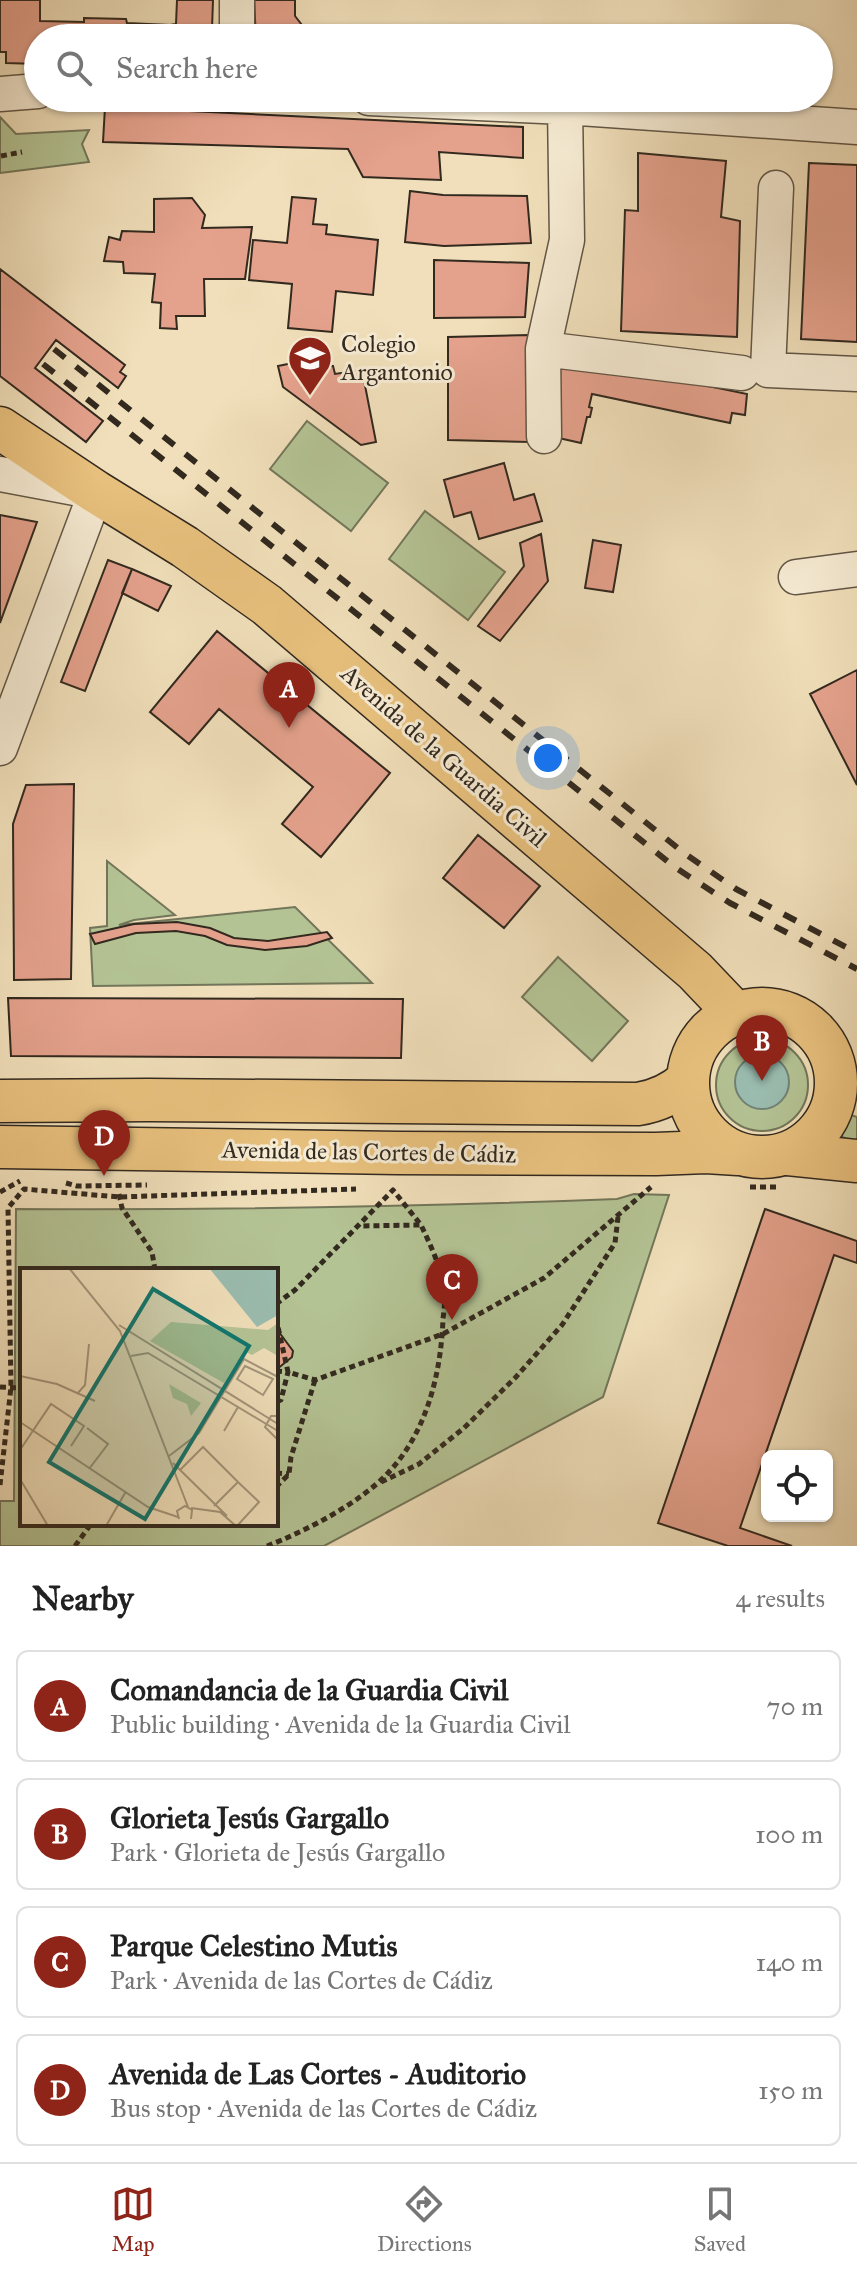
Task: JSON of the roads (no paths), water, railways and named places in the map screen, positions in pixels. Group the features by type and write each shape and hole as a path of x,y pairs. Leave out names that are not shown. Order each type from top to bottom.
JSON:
{"main road":[{"name":"Avenida de la Guardia Civil","path":"0,428 185,547 267,605 695,971 736,1014"},
{"path":"790,1171 827,1121 837,1088 847,1081 817,1032 800,1019 779,1010 758,1009 736,1014 715,1026 699,1045 689,1067 693,1111 701,1125 742,1170 771,1158 790,1171 857,1161"},
{"name":"Avenida de las Cortes de Cádiz","path":"0,1101 638,1104 672,1093 688,1080"},
{"name":"Avenida de las Cortes de Cádiz","path":"0,1147 121,1149 648,1176 684,1152 742,1170"}],"street":[{"path":"237,0 237,24"},
{"path":"0,94 24,92"},
{"path":"544,436 543,349 567,240 565,112"},
{"path":"638,112 857,127"},
{"path":"776,188 768,370 857,374"},
{"path":"543,349 742,373"},
{"path":"0,474 96,492 0,748"},
{"path":"796,577 857,569"}],"railway":[{"path":"54,349 684,853 736,889 857,953"},
{"path":"43,364 676,868 730,903 857,969"}],"place":[{"name":"Colegio Argantonio","path":"310,397"},
{"name":"Comandancia de la Guardia Civil","path":"289,728"},
{"name":"Glorieta Jesús Gargallo","path":"762,1081"},
{"name":"Avenida de Las Cortes - Auditorio","path":"104,1176"},
{"name":"Parque Celestino Mutis","path":"452,1320"}]}
